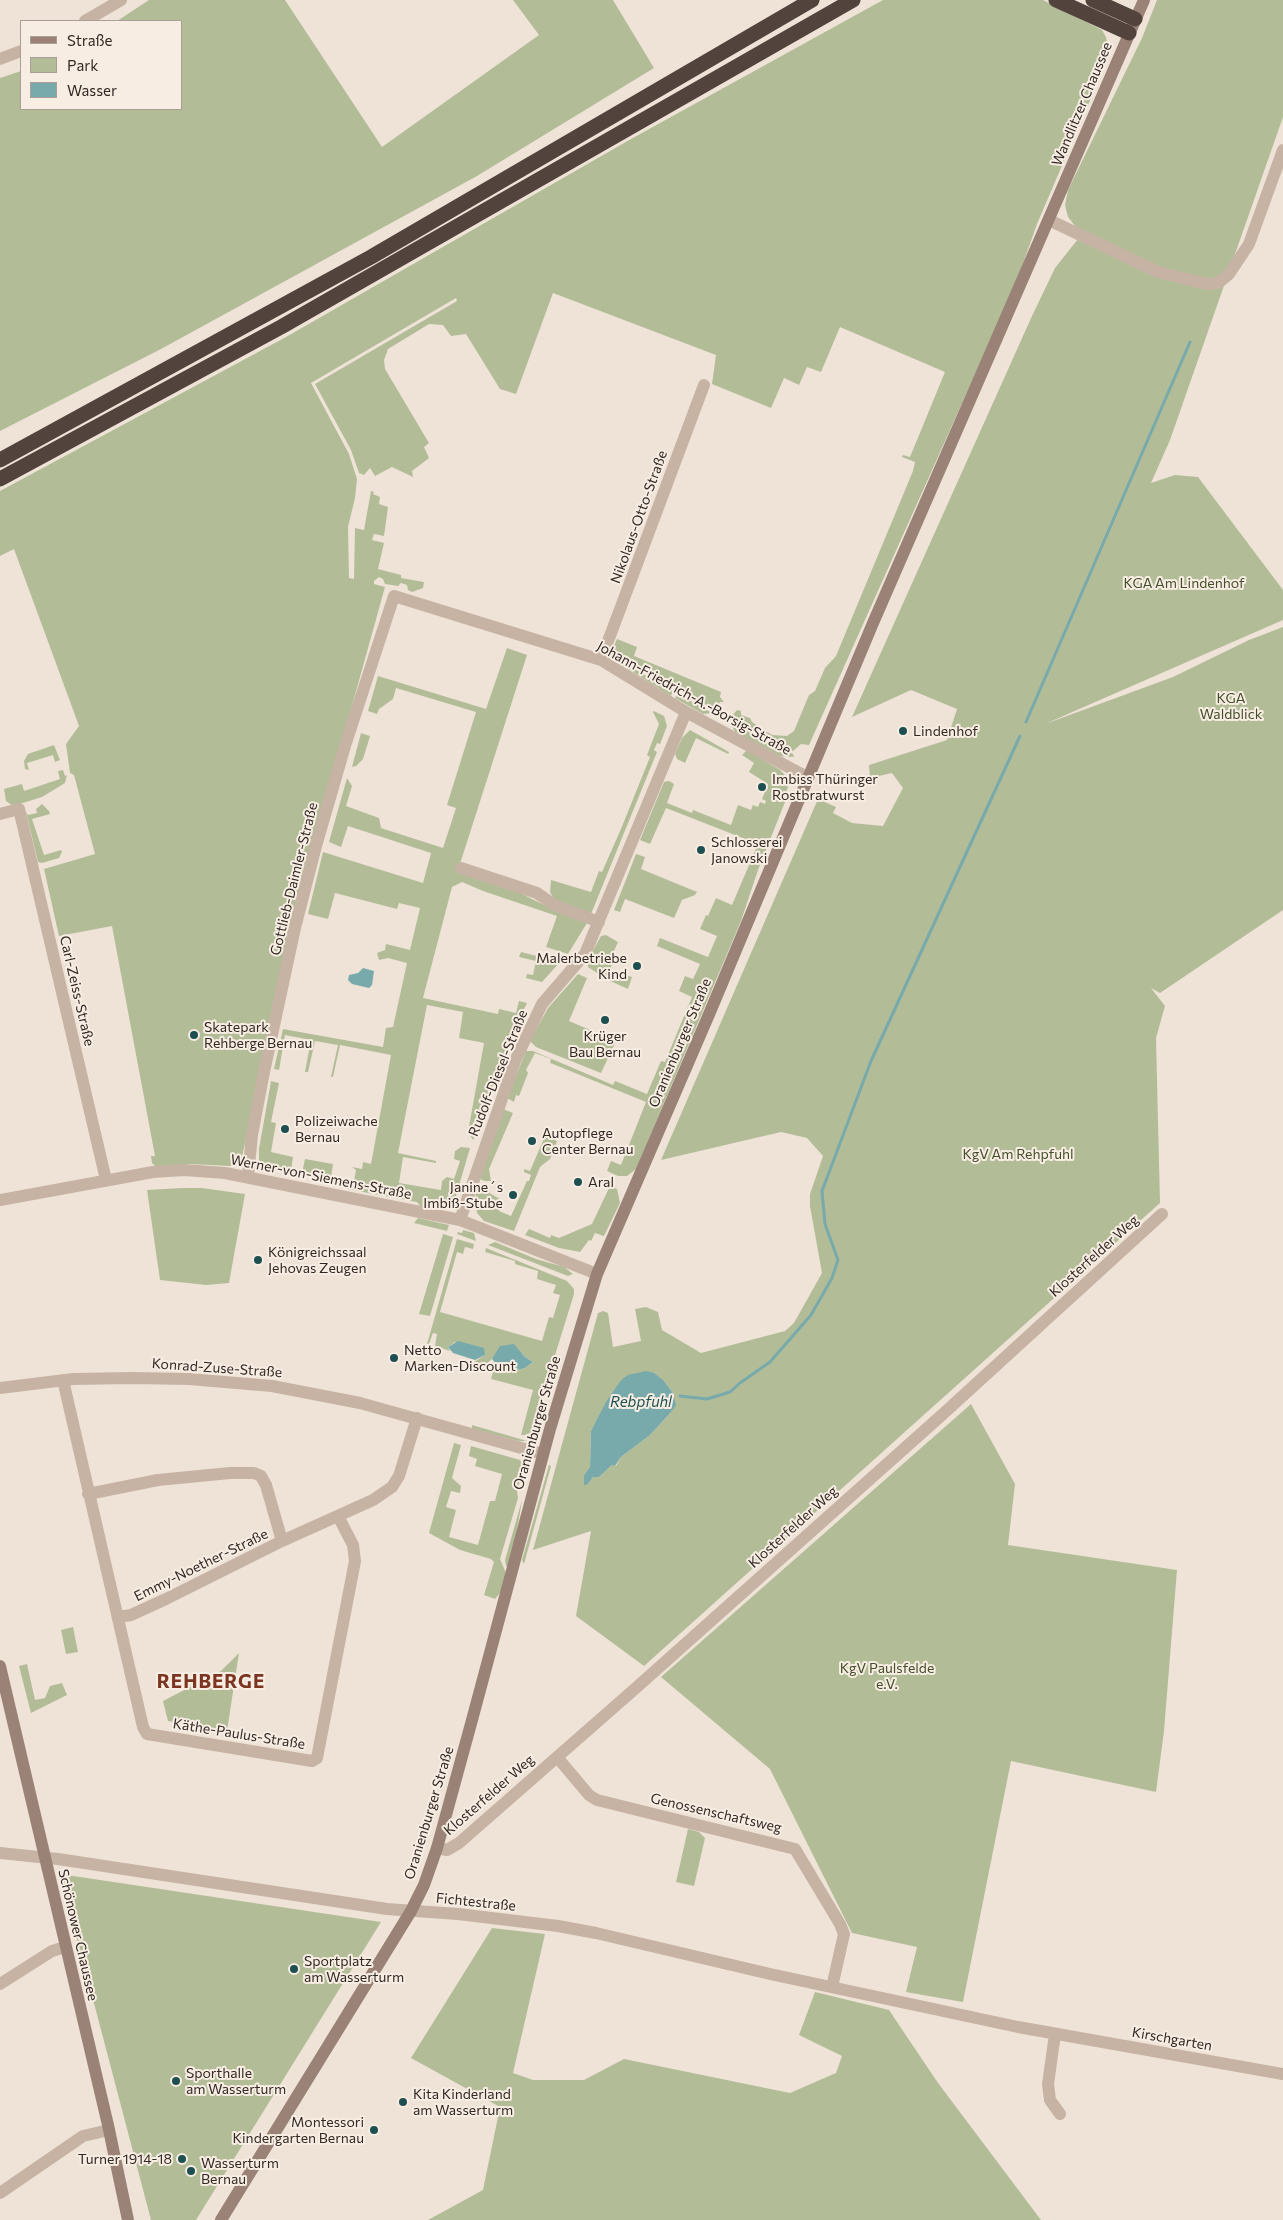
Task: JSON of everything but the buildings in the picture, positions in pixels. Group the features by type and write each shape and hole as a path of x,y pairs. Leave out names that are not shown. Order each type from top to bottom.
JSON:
{"highway":[{"path":"0,460 153,378 388,247 812,0"},
{"path":"0,479 281,327 853,0"},
{"path":"1056,0 1129,33"},
{"path":"1093,0 1102,2 1122,0"},
{"path":"1093,0 1135,19"}],"main road":[{"name":"Wandlitzer Chaussee","path":"873,623 1144,0"},
{"name":"Oranienburger Straße","path":"221,2220 411,1911 424,1885 437,1848 514,1570 543,1454 597,1274 710,1012 873,623"},
{"name":"Schönower Chaussee","path":"0,1666 130,2217"}],"street":[{"path":"87,20 122,0"},
{"path":"0,59 20,51"},
{"path":"1049,220 1158,272 1207,284 1218,283 1229,274 1249,244 1283,150"},
{"name":"Nikolaus-Otto-Straße","path":"601,660 704,385"},
{"name":"Johann-Friedrich-A.-Borsig-Straße","path":"394,596 601,660 686,712 807,777"},
{"name":"Gottlieb-Daimler-Straße","path":"248,1176 252,1135 295,928 345,746 394,596"},
{"name":"Rudolf-Diesel-Straße","path":"460,1220 503,1094 537,1012 551,993 586,954 686,712"},
{"name":"Carl-Zeiss-Straße","path":"0,814 19,809 106,1180"},
{"path":"461,868 537,893 554,905 599,922"},
{"name":"Werner-von-Siemens-Straße","path":"0,1200 153,1172 184,1170 248,1176 460,1220 597,1274"},
{"name":"Klosterfelder Weg","path":"437,1848 446,1850 458,1842 557,1756 943,1414 1162,1214"},
{"name":"Konrad-Zuse-Straße","path":"0,1388 63,1380 132,1378 232,1381 295,1389 360,1403 543,1454"},
{"name":"Emmy-Noether-Straße","path":"63,1380 118,1617 131,1615 166,1599 282,1541 373,1500 392,1487 399,1476 417,1418"},
{"path":"88,1494 158,1480 230,1472 254,1473 261,1476 266,1485 282,1541"},
{"name":"Käthe-Paulus-Straße","path":"118,1617 143,1728 148,1734 312,1761 317,1758 355,1561 353,1545 338,1516"},
{"name":"Genossenschaftsweg","path":"557,1756 589,1795 598,1800 795,1849 844,1934 832,1987"},
{"name":"Fichtestraße","path":"0,1853 387,1909 458,1914 596,1933 900,2002"},
{"path":"0,1984 52,1951 65,1947"},
{"name":"Kirschgarten","path":"900,2002 1055,2034 1283,2074"},
{"path":"1055,2034 1048,2084 1050,2100 1060,2114"},
{"path":"0,2192 83,2136 109,2130"}],"green space":[{"path":"149,0 285,0 382,147 539,35 513,0 613,0 654,68 477,176 161,349 0,431 0,78 20,71 20,110 182,110 182,20 119,20"},
{"path":"883,0 1043,0 1102,30 1108,47 1106,63 1037,224 1018,278 809,745 801,744 793,751 730,718 737,710 741,711 741,715 750,718 752,722 772,735 787,736 794,731 809,695 815,691 825,668 836,656 913,471 915,462 902,457 903,455 910,457 945,372 840,327 821,372 807,367 799,385 784,378 771,408 712,384 716,355 553,293 516,394 500,389 466,334 451,336 443,325 429,324 388,349 384,360 385,369 429,443 424,447 429,458 412,471 413,477 392,467 375,476 370,468 364,475 359,473 351,450 315,384 457,301 456,298 311,383 349,454 357,479 355,498 348,527 349,578 354,579 355,528 364,530 371,491 380,497 379,504 388,507 384,536 374,534 372,540 384,543 378,569 401,575 401,578 424,582 423,588 412,592 408,590 407,585 401,583 398,586 385,584 383,579 379,577 374,581 374,584 385,587 345,731 242,1156 235,1164 230,1166 190,1164 156,1167 152,1163 151,1156 155,1156 112,926 59,936 44,869 95,854 74,775 70,773 66,744 79,726 14,549 0,556 0,491 286,337 631,139"},
{"path":"1157,0 1283,0 1283,117 1170,440 1151,483 1175,475 1198,477 1283,590 1283,620 1045,724 1173,677 1249,640 1283,627 1283,910 1160,993 1151,988 1165,1006 1156,1038 1160,1203 644,1666 576,1616 591,1531 533,1550 598,1313 603,1311 608,1313 613,1347 641,1341 635,1309 646,1307 658,1312 662,1330 701,1353 785,1331 794,1323 822,1273 810,1206 810,1194 823,1156 807,1138 781,1132 661,1160 818,799 836,807 833,813 852,823 883,826 903,788 892,773 870,778 869,765 947,740 957,709 911,690 852,717 1032,316 1055,268 1078,239 1075,226 1068,217 1065,205 1068,190 1142,38","holes":["621,1380 664,1381 673,1393 672,1411 650,1435 621,1457 616,1466 612,1465 599,1477 593,1477 588,1484 584,1475 590,1467 591,1431"]},
{"path":"617,639 637,647 634,656 721,692 720,697 724,702 720,702 717,711 615,654 614,646"},
{"path":"507,648 527,655 458,870 520,893 562,914 587,923 568,954 546,947 557,916 462,882 452,887 423,998 498,1014 499,1009 516,1013 519,1001 527,1003 513,1031 473,1140 468,1132 484,1043 459,1038 463,1012 427,1005 398,1153 436,1161 436,1163 403,1157 399,1183 441,1190 442,1181 447,1177 454,1179 460,1161 454,1159 455,1151 461,1147 470,1148 453,1206 437,1210 421,1207 417,1202 347,1189 347,1181 354,1181 356,1170 352,1167 362,1169 363,1162 371,1164 391,1055 340,1045 333,1077 331,1077 338,1045 315,1041 308,1072 305,1072 311,1040 285,1035 279,1070 274,1069 283,1029 383,1047 386,1028 393,1027 407,963 388,958 379,960 377,953 385,950 386,944 410,950 420,908 399,903 397,909 335,893 328,919 308,914 323,852 423,883 431,853 348,826 341,847 329,842 347,778 352,786 346,806 379,818 381,828 443,848 456,808 447,805 476,712 396,688 393,699 379,709 377,714 368,711 378,676 486,709"},
{"path":"613,657 673,691 671,696 615,661"},
{"path":"678,694 712,713 703,714 675,698"},
{"path":"654,711 664,716 667,726 660,744 657,743 654,750 657,752 591,914 555,901 550,892 551,880 591,892 599,871 602,872 650,757 647,755 659,724"},
{"path":"730,722 793,754 794,757 780,756 735,732"},
{"path":"690,730 729,752 728,754 696,738 685,763 677,759 675,754 682,738"},
{"path":"361,733 370,736 363,759 356,766 352,767"},
{"path":"54,745 60,760 55,762 53,755 27,763 29,770 25,769 24,761 28,754"},
{"path":"747,750 784,774 788,788 782,800 785,802 758,870 741,921 636,1169 627,1176 618,1176 607,1171 611,1161 621,1165 646,1102 550,1063 551,1059 535,1053 526,1070 528,1073 519,1096 516,1095 514,1102 507,1098 526,1051 533,1051 613,1085 615,1081 647,1094 661,1061 665,1062 692,997 679,991 685,976 693,979 700,964 657,946 660,938 708,957 717,936 700,929 706,915 708,916 716,898 732,905 758,844 666,808 650,844 640,840 664,782 669,781 674,784 667,803 692,813 693,810 731,825 738,805 751,810 753,805 758,807 760,802 765,804 766,801 762,799 768,784 749,772 754,763 742,755"},
{"path":"63,770 65,776 67,775 65,783 42,797 13,806 6,801 4,789 22,784 24,791 60,779 58,771"},
{"path":"42,804 50,814 32,819 44,855 61,850 62,852 59,858 42,863 38,862 26,812 28,815 37,813 36,809"},
{"path":"636,854 645,857 641,869 697,892 695,895 682,900 674,918 625,899 620,912 614,910"},
{"path":"606,935 618,942 610,960 613,961 609,973 624,979 626,975 632,977 628,989 606,979 588,967 587,961 601,936"},
{"path":"521,952 560,962 542,982 526,978 527,974 533,975 536,961 519,957"},
{"path":"578,974 587,978 569,1021 616,1041 601,1073 536,1047 530,1041 548,1008"},
{"path":"271,1081 279,1083 271,1122 276,1123 271,1152 293,1157 291,1171 268,1170 261,1165 259,1160 259,1149"},
{"path":"503,1109 513,1113 489,1169 491,1181 485,1181 480,1179"},
{"path":"545,1136 557,1141 550,1159 540,1167 514,1231 484,1221 477,1213 475,1198 477,1189 488,1192 503,1201 499,1211 511,1216 531,1175 524,1172 524,1169 530,1171"},
{"path":"305,1159 333,1164 331,1177 338,1178 338,1180 302,1173"},
{"path":"610,1186 617,1189 620,1203 604,1236 595,1233 591,1241 589,1240 580,1252 559,1248 525,1235 529,1229 550,1238 551,1235 559,1238 592,1224"},
{"path":"202,1188 245,1194 229,1283 206,1285 160,1280 147,1190"},
{"path":"418,1218 449,1225 447,1231 414,1223"},
{"path":"463,1230 474,1233 476,1241 457,1234 458,1232 462,1233"},
{"path":"443,1234 453,1237 430,1316 419,1314"},
{"path":"457,1239 474,1244 473,1249 465,1247 463,1254 457,1252 440,1312 542,1341 549,1317 553,1318 560,1295 553,1293 556,1285 537,1279 538,1271 515,1264 515,1261 485,1252 486,1248 567,1281 574,1289 536,1424 532,1432 525,1435 521,1435 533,1390 491,1379 493,1372 490,1369 494,1362 497,1365 517,1370 525,1368 533,1362 522,1353 497,1352 481,1369 475,1367 474,1362 485,1355 455,1342 448,1347 450,1351 435,1346 437,1334 433,1333 429,1344 427,1344"},
{"path":"495,1242 536,1259 564,1267 573,1274 568,1276 488,1245"},
{"name":"KgV Paulsfelde e.V.","path":"971,1404 1015,1484 1008,1545 1177,1570 1164,1731 1156,1792 1011,1761 963,2002 906,1992 917,1947 852,1933 770,1769 661,1677"},
{"path":"472,1425 527,1441 519,1441 472,1429"},
{"path":"454,1443 461,1445 452,1478 461,1486 460,1493 451,1491 446,1507 456,1510 449,1537 478,1545 490,1501 495,1501 502,1474 475,1466 477,1459 469,1456 471,1446 520,1460 524,1467 517,1491 518,1498 500,1559 506,1573 501,1592 495,1599 484,1595 494,1562 491,1559 460,1550 429,1533"},
{"path":"549,1465 551,1466 524,1564 522,1560"},
{"path":"522,1500 515,1542 508,1567 505,1560"},
{"path":"73,1627 78,1652 66,1654 61,1630"},
{"path":"239,1653 227,1731 168,1721 163,1701 221,1671"},
{"path":"27,1664 35,1700 45,1698 50,1686 62,1683 67,1695 31,1713 19,1666"},
{"path":"688,1829 699,1832 705,1838 694,1886 676,1882"},
{"path":"60,1874 381,1922 196,2220 151,2220"},
{"path":"492,1928 545,1934 513,2073 533,2080 584,2080 624,2059 790,2093 836,2073 842,2056 799,2035 815,1992 889,2010 938,2083 1041,2220 428,2220 483,2190 500,2107 411,2058"}],"water":[{"path":"363,968 374,971 372,985 369,988 352,984 348,980 349,975 358,973"},
{"path":"458,1341 484,1348 485,1355 475,1360 453,1353 448,1347"},
{"path":"514,1344 525,1357 533,1362 525,1368 517,1370 497,1365 492,1359 500,1346"},
{"name":"Rebpfuhl","path":"646,1371 654,1373 664,1381 673,1393 676,1405 650,1435 621,1457 615,1466 612,1465 599,1477 593,1477 588,1484 584,1485 584,1475 590,1467 591,1431 606,1402 621,1380 628,1375"}],"waterway":[{"path":"1026,722 1190,342"},
{"path":"680,1396 707,1399 730,1392 770,1362 811,1315 832,1278 838,1260 825,1224 822,1191 871,1061 1020,736"}],"place":[{"name":"Lindenhof","path":"903,731"},
{"name":"Imbiss Thüringer Rostbratwurst","path":"762,787"},
{"name":"Schlosserei Janowski","path":"701,850"},
{"name":"Malerbetriebe Kind","path":"637,966"},
{"name":"Krüger Bau Bernau","path":"605,1020"},
{"name":"Skatepark Rehberge Bernau","path":"194,1035"},
{"name":"Polizeiwache Bernau","path":"285,1129"},
{"name":"Autopflege Center Bernau","path":"532,1141"},
{"name":"Aral","path":"578,1182"},
{"name":"Janine´s Imbiß-Stube","path":"513,1195"},
{"name":"Königreichssaal Jehovas Zeugen","path":"258,1260"},
{"name":"Netto Marken-Discount","path":"394,1358"},
{"name":"Sportplatz am Wasserturm","path":"294,1969"},
{"name":"Sporthalle am Wasserturm","path":"176,2081"},
{"name":"Kita Kinderland am Wasserturm","path":"403,2102"},
{"name":"Montessori Kindergarten Bernau","path":"374,2130"},
{"name":"Turner 1914-18","path":"182,2159"},
{"name":"Wasserturm Bernau","path":"191,2171"}],"district":[{"name":"REHBERGE","path":"211,1682"}],"park label":[{"name":"KGA Am Lindenhof","path":"1184,583"},
{"name":"KGA Waldblick","path":"1231,706"},
{"name":"KgV Am Rehpfuhl","path":"1018,1154"}]}
